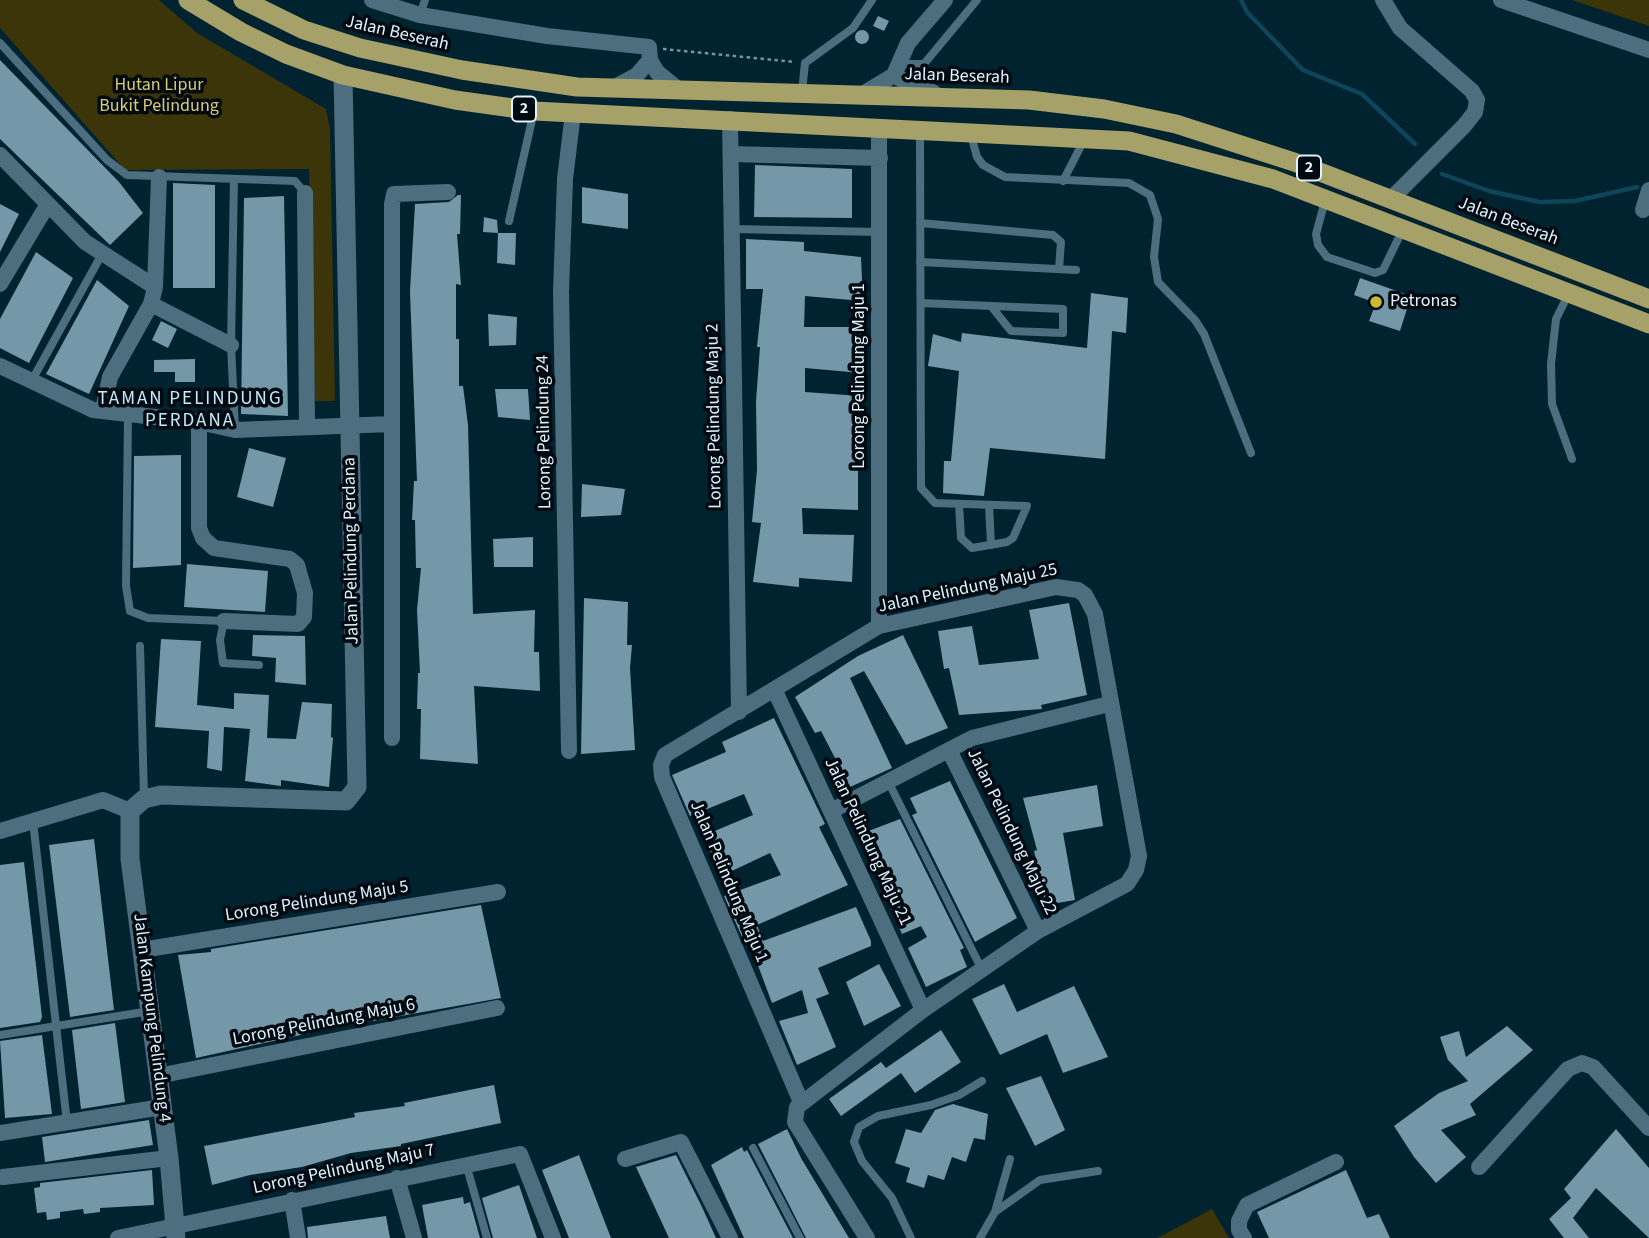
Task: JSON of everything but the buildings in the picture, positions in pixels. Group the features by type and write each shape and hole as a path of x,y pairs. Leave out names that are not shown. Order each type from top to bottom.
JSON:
{"highway":[{"name":"2","path":"188,0 241,33 274,49 344,75 455,100 534,111 1129,141 1273,179 1649,324"},
{"name":"Jalan Beserah","path":"243,0 304,30 360,48 462,71 577,87 953,97 1054,103 1104,109 1176,124 1294,162 1649,299"},
{"path":"919,97 920,129"}],"street":[{"path":"861,95 896,70 908,43 945,0"},
{"path":"1383,0 1400,28 1472,91 1477,100 1475,112 1464,126 1391,199"},
{"path":"1501,0 1649,50"},
{"path":"382,2 649,54 663,78 679,90"},
{"path":"612,89 637,75 649,54"},
{"path":"896,70 918,89 953,97"},
{"name":"Jalan Pelindung Perdana","path":"137,805 162,795 346,801 355,793 344,75"},
{"name":"Lorong Pelindung 24","path":"569,751 561,292 565,179 573,113"},
{"name":"Lorong Pelindung Maju 2","path":"730,119 739,712"},
{"name":"Lorong Pelindung Maju 1","path":"878,626 880,127"},
{"path":"731,154 880,158"},
{"path":"0,155 102,254 155,286"},
{"path":"103,410 110,377 151,304 155,286 159,177"},
{"path":"1643,210 1649,190"},
{"path":"391,738 392,204 394,194 448,191"},
{"path":"305,193 307,428"},
{"path":"0,284 48,204"},
{"path":"151,304 231,345"},
{"path":"0,366 85,408 199,422 235,430 391,424"},
{"path":"199,422 199,528 203,538 214,548 290,559 297,565 306,593 304,617 298,624 224,621"},
{"name":"Jalan Pelindung Maju 25","path":"739,712 878,626 1056,587 1078,590 1085,595 1095,614 1109,704 1139,856 1136,870 1127,884 1038,931"},
{"name":"Jalan Pelindung Maju 21","path":"775,691 923,1010"},
{"path":"831,811 949,750 998,730 1109,704"},
{"name":"Jalan Pelindung Maju 1","path":"739,712 665,755 661,765 662,777 801,1102"},
{"name":"Jalan Pelindung Maju 22","path":"949,750 1038,931"},
{"path":"0,831 103,800 137,805"},
{"name":"Jalan Kampung Pelindung 4","path":"137,805 128,842 169,1158 175,1231"},
{"name":"Lorong Pelindung Maju 5","path":"142,950 498,892"},
{"path":"867,1238 795,1122 795,1111 801,1102 923,1010 1038,931"},
{"name":"Lorong Pelindung Maju 6","path":"158,1076 497,1008"},
{"path":"1479,1167 1568,1069 1582,1063 1593,1067 1649,1128"},
{"path":"0,1133 162,1107"},
{"path":"625,1159 681,1142 730,1238"},
{"name":"Lorong Pelindung Maju 7","path":"118,1238 175,1231 292,1200 520,1154 553,1238"},
{"path":"3,1177 169,1158"},
{"path":"1244,1238 1239,1230 1239,1221 1247,1205 1336,1162"},
{"path":"397,1178 414,1238"},
{"path":"292,1200 298,1238"}],"lane":[{"path":"802,92 805,63 853,28 872,0"},
{"path":"896,70 923,64 977,0"},
{"path":"0,43 118,170 137,177 295,181 305,193"},
{"path":"509,221 534,111"},
{"path":"920,129 921,488 935,503 1027,506 1013,538 972,548 965,545 961,538 959,504"},
{"path":"971,131 977,157 993,173 1017,180 1129,183 1144,190 1154,201 1158,219 1154,257 1158,282 1195,320 1204,334 1251,453"},
{"path":"1063,181 1085,137"},
{"path":"234,179 231,345 235,430"},
{"path":"1325,199 1316,234 1318,245 1326,257 1375,273 1382,270 1403,229"},
{"path":"920,223 1053,235 1060,242 1059,269"},
{"path":"732,229 880,232"},
{"path":"31,382 102,254"},
{"path":"920,262 1076,270"},
{"path":"1569,293 1556,319 1550,364 1552,404 1572,459"},
{"path":"921,303 1063,309 1063,333 1011,331 991,306"},
{"path":"128,412 126,586 130,611 148,618 224,621 220,640 223,663 259,665"},
{"path":"989,505 991,545"},
{"path":"137,805 140,646"},
{"path":"888,781 982,970"},
{"path":"33,821 67,1123"},
{"path":"0,1034 150,1011"},
{"path":"911,1238 892,1198 862,1161 854,1142 859,1127 878,1116 941,1102 982,1081"},
{"path":"753,1148 800,1238"},
{"path":"980,1238 995,1212 1010,1159"},
{"path":"466,1164 487,1238"},
{"path":"995,1212 1013,1197 1040,1181 1098,1171"}],"path":[{"path":"649,54 805,63"}],"green space":[{"name":"Hutan Lipur Bukit Pelindung","path":"0,0 159,0 197,33 326,109 330,129 335,401 315,401 309,169 125,170 0,28"},
{"path":"1572,0 1649,0 1649,26"},
{"path":"1212,1209 1229,1238 1157,1238 1186,1223"}],"waterway":[{"path":"1241,0 1247,12 1303,70 1362,94 1415,144"},
{"path":"1442,174 1489,191 1540,202 1575,201 1637,187"}],"place":[{"name":"Petronas","path":"1376,302"}],"district":[{"name":"TAMAN PELINDUNG PERDANA","path":"190,411"}]}
